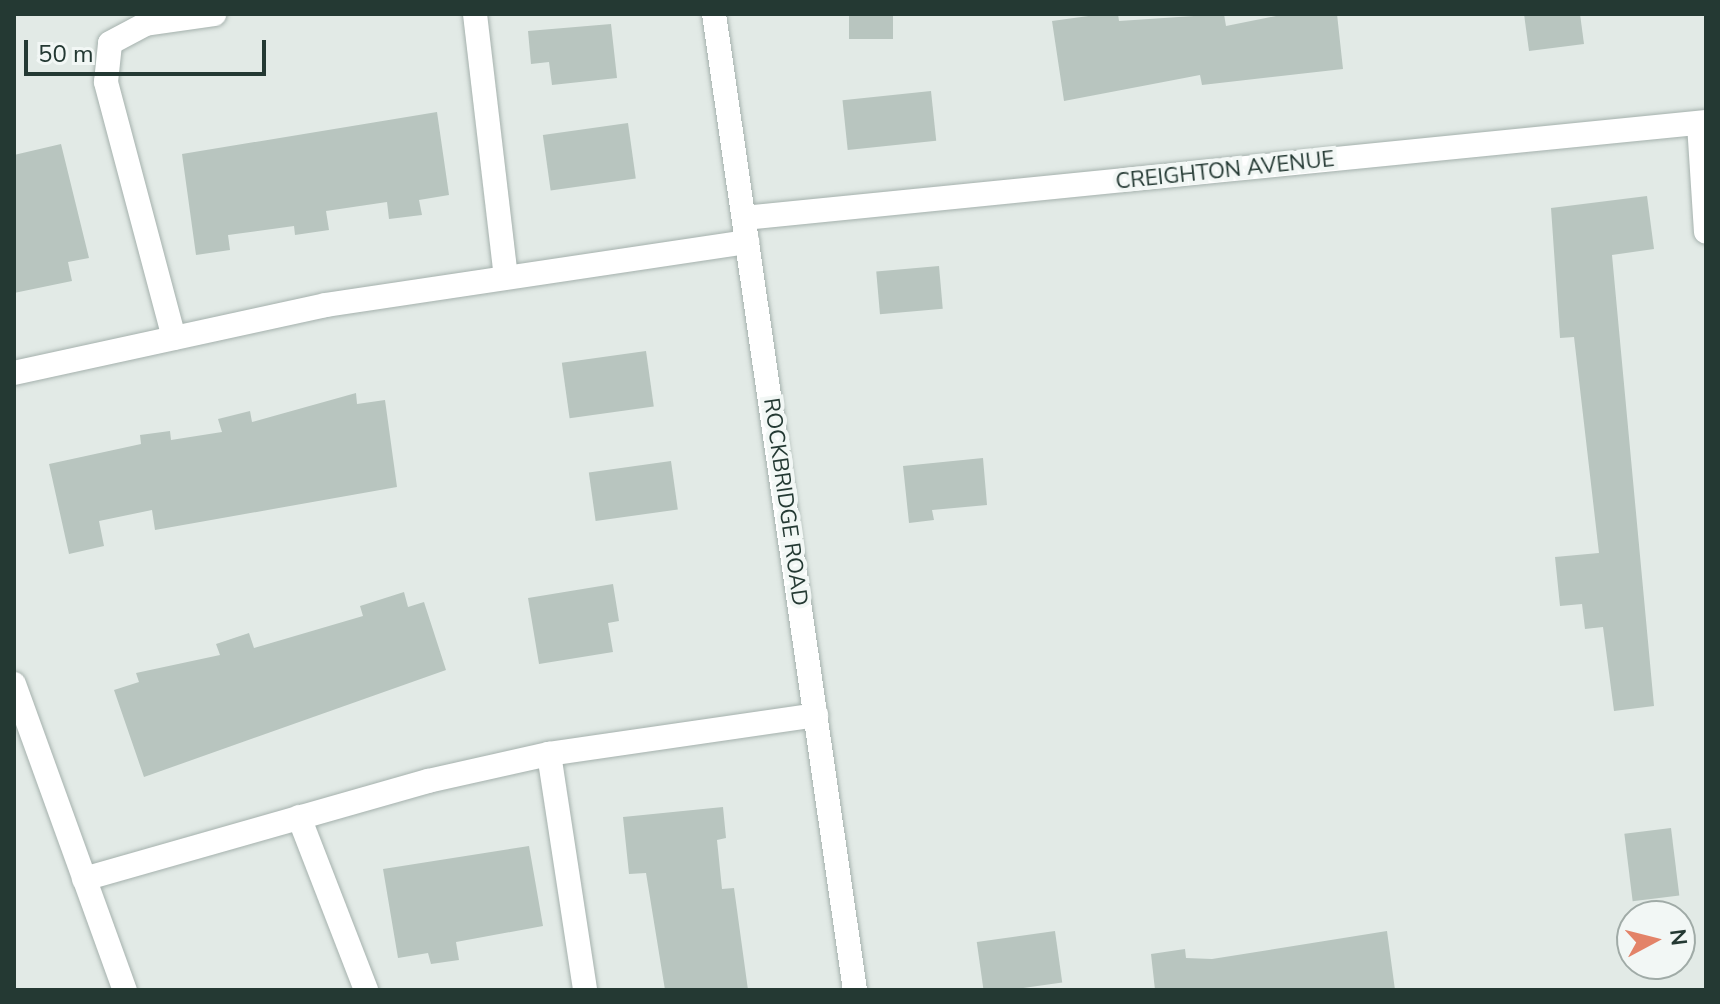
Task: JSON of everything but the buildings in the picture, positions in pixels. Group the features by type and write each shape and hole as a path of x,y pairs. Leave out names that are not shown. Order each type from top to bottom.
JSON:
{"street":[{"path":"174,338 106,82 110,43 145,24 214,14"},
{"path":"475,14 506,277"},
{"name":"ROCKBRIDGE ROAD","path":"714,14 855,990"},
{"path":"1702,123 1706,232"},
{"name":"CREIGHTON AVENUE","path":"14,373 174,338 746,230 1702,123"},
{"path":"14,684 125,990"},
{"path":"84,879 299,817 549,754 816,715"},
{"path":"549,754 585,990"},
{"path":"299,817 366,990"}]}
